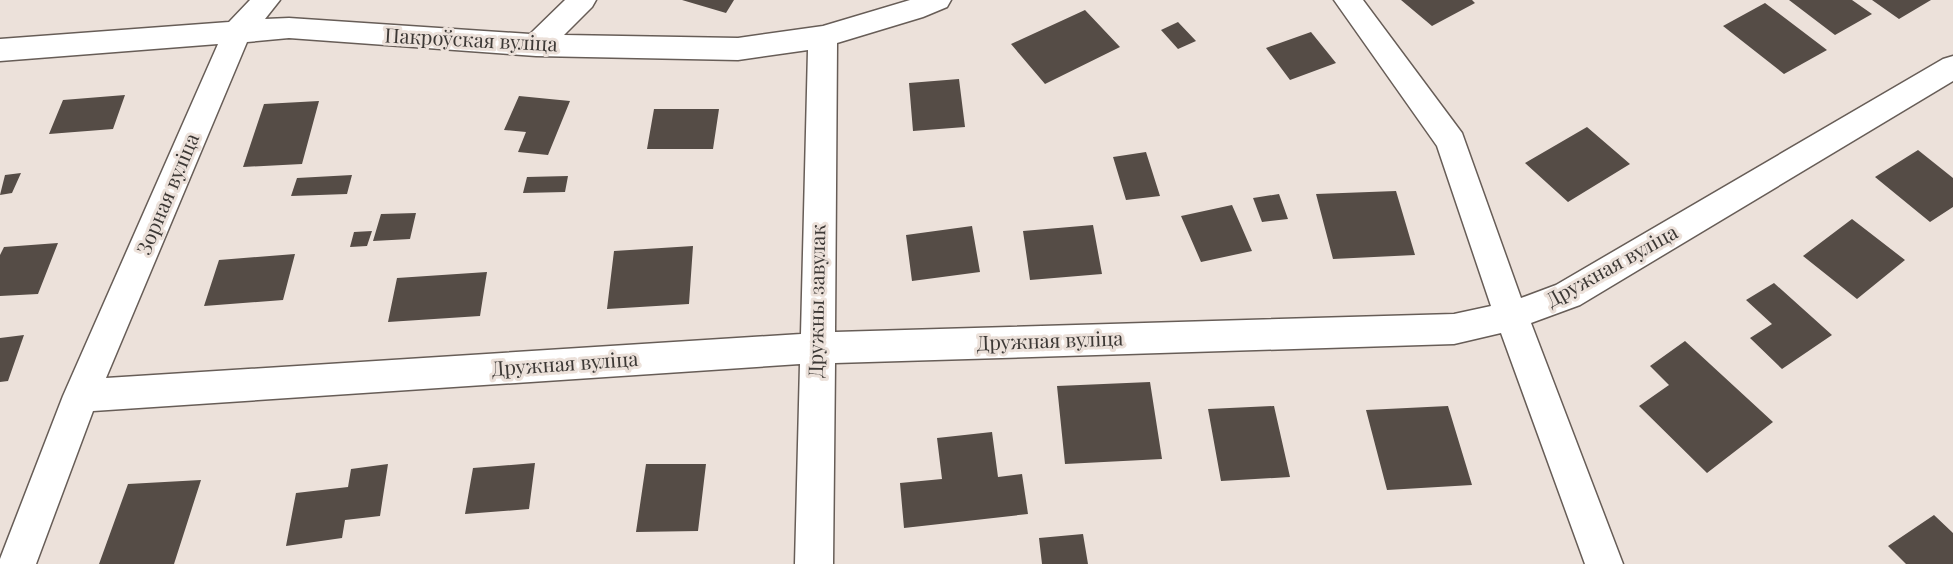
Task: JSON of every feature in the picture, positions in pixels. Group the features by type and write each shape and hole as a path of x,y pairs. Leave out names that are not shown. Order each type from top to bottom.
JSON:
{"street":[{"name":"Зорная вуліца","path":"17,564 81,396 237,32 266,0"},
{"path":"536,45 582,0"},
{"name":"Пакроўская вуліца","path":"0,50 289,28 536,45 738,49 823,37 913,10 937,0"},
{"path":"1348,0 1451,142 1511,316 1604,564"},
{"name":"Дружны завулак","path":"814,564 823,37"},
{"name":"Дружная вуліца","path":"81,396 816,348 1454,329 1511,316 1568,295 1953,67"}],"building":[{"path":"682,0 734,0 726,13"},
{"path":"1401,0 1472,0 1475,3 1432,26"},
{"path":"1789,0 1852,0 1872,14 1835,35"},
{"path":"1872,0 1931,0 1899,19"},
{"path":"1765,3 1827,50 1784,74 1723,26"},
{"path":"1085,10 1120,47 1045,84 1011,44"},
{"path":"1178,22 1196,41 1178,49 1161,30"},
{"path":"1311,32 1336,63 1290,80 1266,48"},
{"path":"959,79 965,127 913,131 909,83"},
{"path":"125,95 113,129 49,134 63,100"},
{"path":"519,96 570,101 548,155 518,152 526,132 504,130"},
{"path":"319,101 302,164 243,167 264,104"},
{"path":"654,109 719,109 713,149 647,149"},
{"path":"1587,127 1630,164 1568,202 1525,163"},
{"path":"1918,150 1953,178 1953,207 1930,222 1875,177"},
{"path":"1146,152 1160,196 1126,200 1113,157"},
{"path":"21,173 12,193 0,195 5,175"},
{"path":"352,175 347,194 291,196 297,178"},
{"path":"568,176 565,192 523,193 527,177"},
{"path":"1396,191 1415,255 1333,259 1316,194"},
{"path":"1279,194 1288,219 1262,222 1253,198"},
{"path":"1232,205 1252,251 1201,262 1181,216"},
{"path":"416,213 410,239 373,241 381,214"},
{"path":"1852,219 1905,260 1857,299 1803,256"},
{"path":"1093,225 1102,274 1030,280 1023,231"},
{"path":"972,226 980,272 912,281 906,235"},
{"path":"372,231 367,246 350,247 354,232"},
{"path":"58,243 38,294 0,296 0,255 4,247"},
{"path":"693,246 689,304 607,309 614,251"},
{"path":"295,254 283,300 204,306 219,260"},
{"path":"487,272 480,316 388,322 397,278"},
{"path":"1774,283 1832,335 1782,369 1750,338 1772,324 1746,300"},
{"path":"24,335 8,381 0,382 0,338"},
{"path":"1685,341 1773,422 1707,473 1639,406 1669,385 1650,366"},
{"path":"1150,382 1162,459 1065,464 1057,386"},
{"path":"1274,406 1290,477 1221,481 1208,409"},
{"path":"1448,406 1472,485 1387,490 1366,410"},
{"path":"992,432 998,477 1022,474 1028,514 904,528 900,483 942,479 937,438"},
{"path":"535,463 529,509 465,514 473,468"},
{"path":"388,464 380,516 345,520 342,538 286,546 296,493 348,487 351,469"},
{"path":"646,464 706,464 698,531 636,532"},
{"path":"201,480 174,564 99,564 128,484"},
{"path":"1934,515 1953,533 1953,564 1906,564 1888,546"},
{"path":"1083,534 1088,564 1042,564 1039,538"}]}
